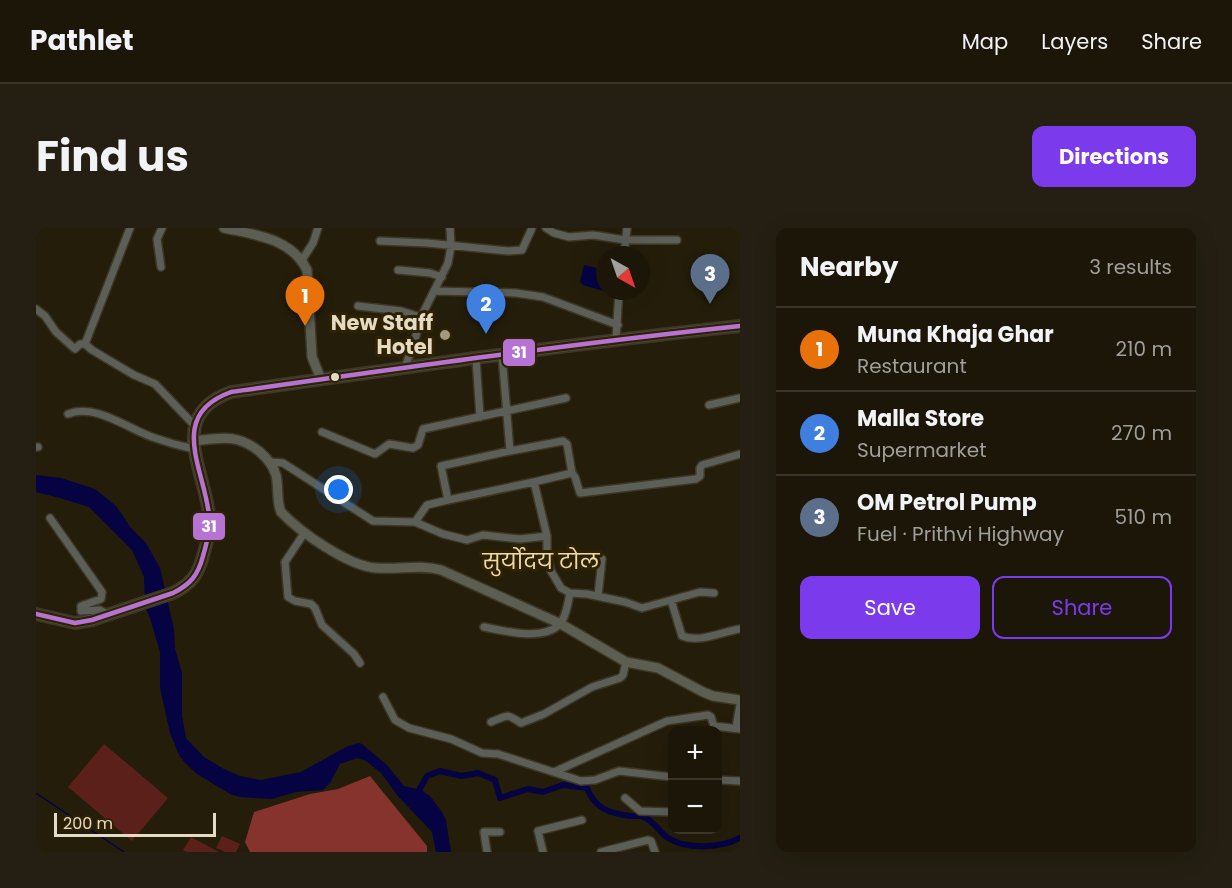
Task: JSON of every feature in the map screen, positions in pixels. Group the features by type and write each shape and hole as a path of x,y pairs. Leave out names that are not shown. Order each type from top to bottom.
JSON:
{"highway":[{"path":"36,614 75,623 159,598 183,588 194,579 207,542 209,525 193,445 196,427 204,408 223,395 405,367 616,339 740,326"}],"main road":[{"path":"225,228 276,240 302,260 307,270 312,357 321,379"},
{"path":"193,445 225,437 240,439 254,448 270,462 277,480 281,513 332,552 346,559 376,568 423,567 441,570 561,624 626,662 658,668 703,692 740,702"}],"street":[{"path":"85,344 130,228"},
{"path":"161,267 157,239 162,228"},
{"path":"302,260 313,243 318,228"},
{"path":"405,367 421,317 448,262 451,246 450,228"},
{"path":"380,241 508,251 522,250 532,228"},
{"path":"546,228 569,237 593,235 625,240 677,240"},
{"path":"625,246 627,228"},
{"path":"398,270 430,273 442,277"},
{"path":"434,291 516,292 618,325"},
{"path":"616,339 619,300"},
{"path":"358,306 401,311 421,317"},
{"path":"36,309 75,349 80,344 85,344 134,375 155,384 196,427"},
{"path":"502,355 510,451"},
{"path":"476,359 480,417"},
{"path":"322,432 375,454 389,444 413,448 418,445 423,429 566,398"},
{"path":"709,405 740,398"},
{"path":"68,414 79,410 89,411 152,437 193,445"},
{"path":"448,500 441,466 566,442 572,473 580,493 696,479 700,476 702,465 740,454"},
{"path":"270,462 283,463 373,520 415,522 442,534 467,540 483,535 520,538 547,536"},
{"path":"415,522 427,505 572,473"},
{"path":"534,482 547,536 547,553 551,571 561,588 570,593 598,596 642,608 700,592 714,592"},
{"path":"50,518 102,592 101,598 81,606 81,611 100,610 107,614"},
{"path":"305,531 285,562 288,597 311,604 322,625 354,654 360,663"},
{"path":"598,596 602,559"},
{"path":"484,627 518,634 544,632 561,624 570,593"},
{"path":"671,600 682,636 700,638 740,629"},
{"path":"492,722 513,716 521,723 544,714 592,687 620,678 626,662"},
{"path":"383,697 395,720 409,728 451,739 482,753 498,754 581,781 619,771 668,777"},
{"path":"722,728 738,729 740,702"},
{"path":"554,772 667,721 708,715 711,717 713,726"},
{"path":"722,780 740,781"},
{"path":"625,798 640,811 668,812"},
{"path":"543,852 538,831 582,820"},
{"path":"487,852 484,832 500,832"},
{"path":"602,852 648,840 651,841 655,852"}],"shaded area":[{"path":"584,265 596,268 596,289 583,285 580,281"},
{"path":"36,475 61,478 95,489 116,506 131,528 146,543 160,568 174,629 175,649 182,673 182,716 186,738 204,757 240,776 261,780 301,772 346,747 362,744 386,764 404,786 421,790 430,796 446,820 451,852 436,852 432,832 397,795 381,773 366,761 357,758 340,764 330,783 323,790 296,792 272,799 230,794 197,774 179,755 170,733 160,688 160,652 145,606 144,577 132,550 89,507 36,492"},
{"path":"104,744 168,798 132,841 68,787"},
{"path":"370,776 427,846 427,852 250,852 245,842 254,812 310,794 338,789"},
{"path":"222,836 240,844 236,852 225,852 216,848"},
{"path":"191,837 219,852 186,852 183,850"}],"waterway":[{"path":"417,794 427,776 440,771 461,776 478,773 495,780 500,798 528,789 543,792 563,785 587,788 594,801 604,809 622,815 644,817 676,842 694,846 714,846 740,838"},
{"path":"36,793 124,852"}],"transit line":[{"name":"31","path":"36,614 75,623 92,620 173,593 193,578 199,569 204,551 209,520 194,444 195,429 200,414 211,402 231,392 549,348 740,326"}],"place":[{"name":"OM Petrol Pump","path":"710,304"},
{"name":"Muna Khaja Ghar","path":"305,326"},
{"name":"Malla Store","path":"486,334"},
{"name":"New Staff Hotel","path":"445,335"}],"district":[{"name":"सुर्योदय टोल","path":"541,561"}]}
